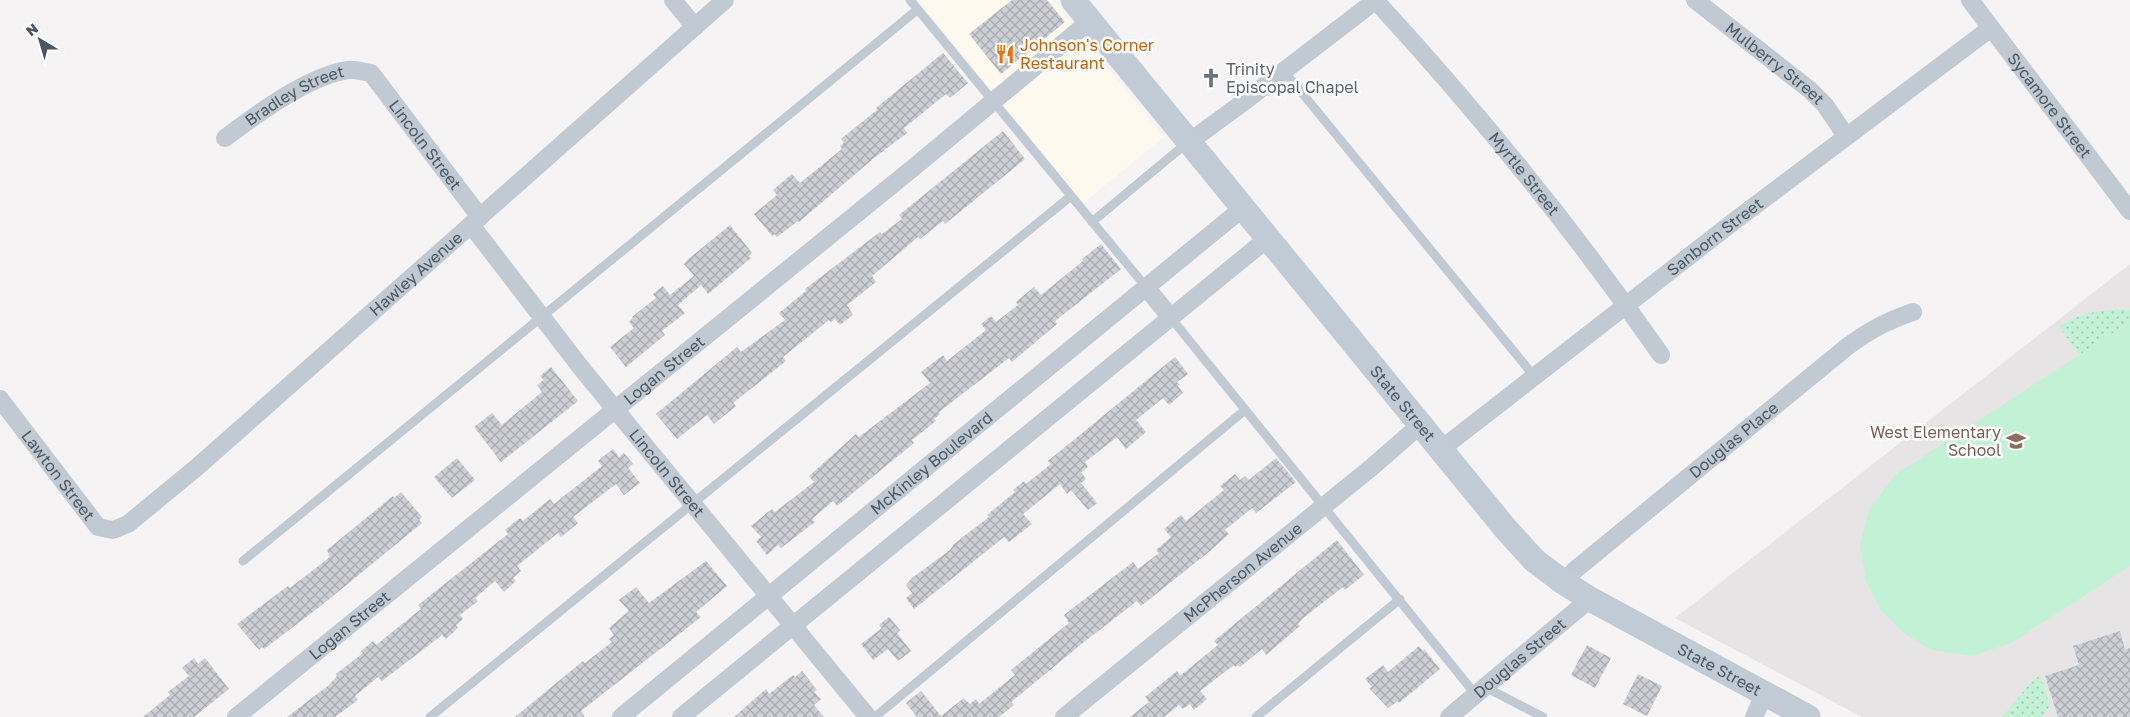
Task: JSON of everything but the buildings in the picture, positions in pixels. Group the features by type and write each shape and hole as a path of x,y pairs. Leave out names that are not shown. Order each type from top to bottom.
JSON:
{"street":[{"path":"673,0 695,27"},
{"name":"Hawley Avenue","path":"98,527 113,530 128,524 203,462 725,0"},
{"name":"State Street","path":"1073,0 1420,426 1534,560 1590,599 1808,717"},
{"path":"1188,142 1284,71 1375,0"},
{"name":"Myrtle Street","path":"1375,0 1425,54 1493,134 1562,221 1661,355"},
{"name":"Mulberry Street","path":"1695,0 1810,90 1825,105 1846,136"},
{"name":"Sycamore Street","path":"1970,0 2130,211"},
{"name":"Logan Street","path":"236,717 1090,21"},
{"name":"Sanborn Street","path":"1440,450 1625,304 1991,28"},
{"name":"Bradley Street","path":"225,138 271,105 328,75 350,69 371,73"},
{"name":"Lincoln Street","path":"371,73 542,318 868,717"},
{"name":"McKinley Boulevard","path":"621,717 1243,208"},
{"path":"681,717 1267,239"},
{"path":"1146,287 1172,318"},
{"name":"Douglas Place","path":"1563,582 1848,346 1873,328 1891,319 1913,312"},
{"name":"Lawton Street","path":"0,399 98,527"},
{"name":"McPherson Avenue","path":"1064,717 1420,426"},
{"name":"Douglas Street","path":"1449,717 1590,599"},
{"path":"1754,717 1764,694"}],"lane":[{"path":"910,0 1146,287"},
{"path":"243,562 917,10"},
{"path":"1284,71 1534,376"},
{"path":"1092,222 1188,142"},
{"path":"430,717 1071,196"},
{"path":"1172,318 1323,507 1480,691 1543,717"},
{"path":"875,717 1245,410"},
{"path":"1256,717 1400,599"}],"shaded area":[{"path":"918,0 1052,0 1164,137 1083,203"},
{"name":"West Elementary School","path":"2130,264 2130,717 1862,717 1675,618"}],"green space":[{"path":"2130,310 2130,322 2079,355 2059,326 2093,312"},
{"path":"2130,322 2130,566 2011,643 1972,656 1932,650 1905,634 1880,609 1866,581 1860,545 1869,510 1895,475"},
{"path":"2040,675 2050,706 2041,717 2002,717 2027,687"}],"place":[{"name":"Johnson's Corner Restaurant","path":"1005,54"},
{"name":"Trinity Episcopal Chapel","path":"1211,78"},
{"name":"West Elementary School","path":"2016,441"}]}
